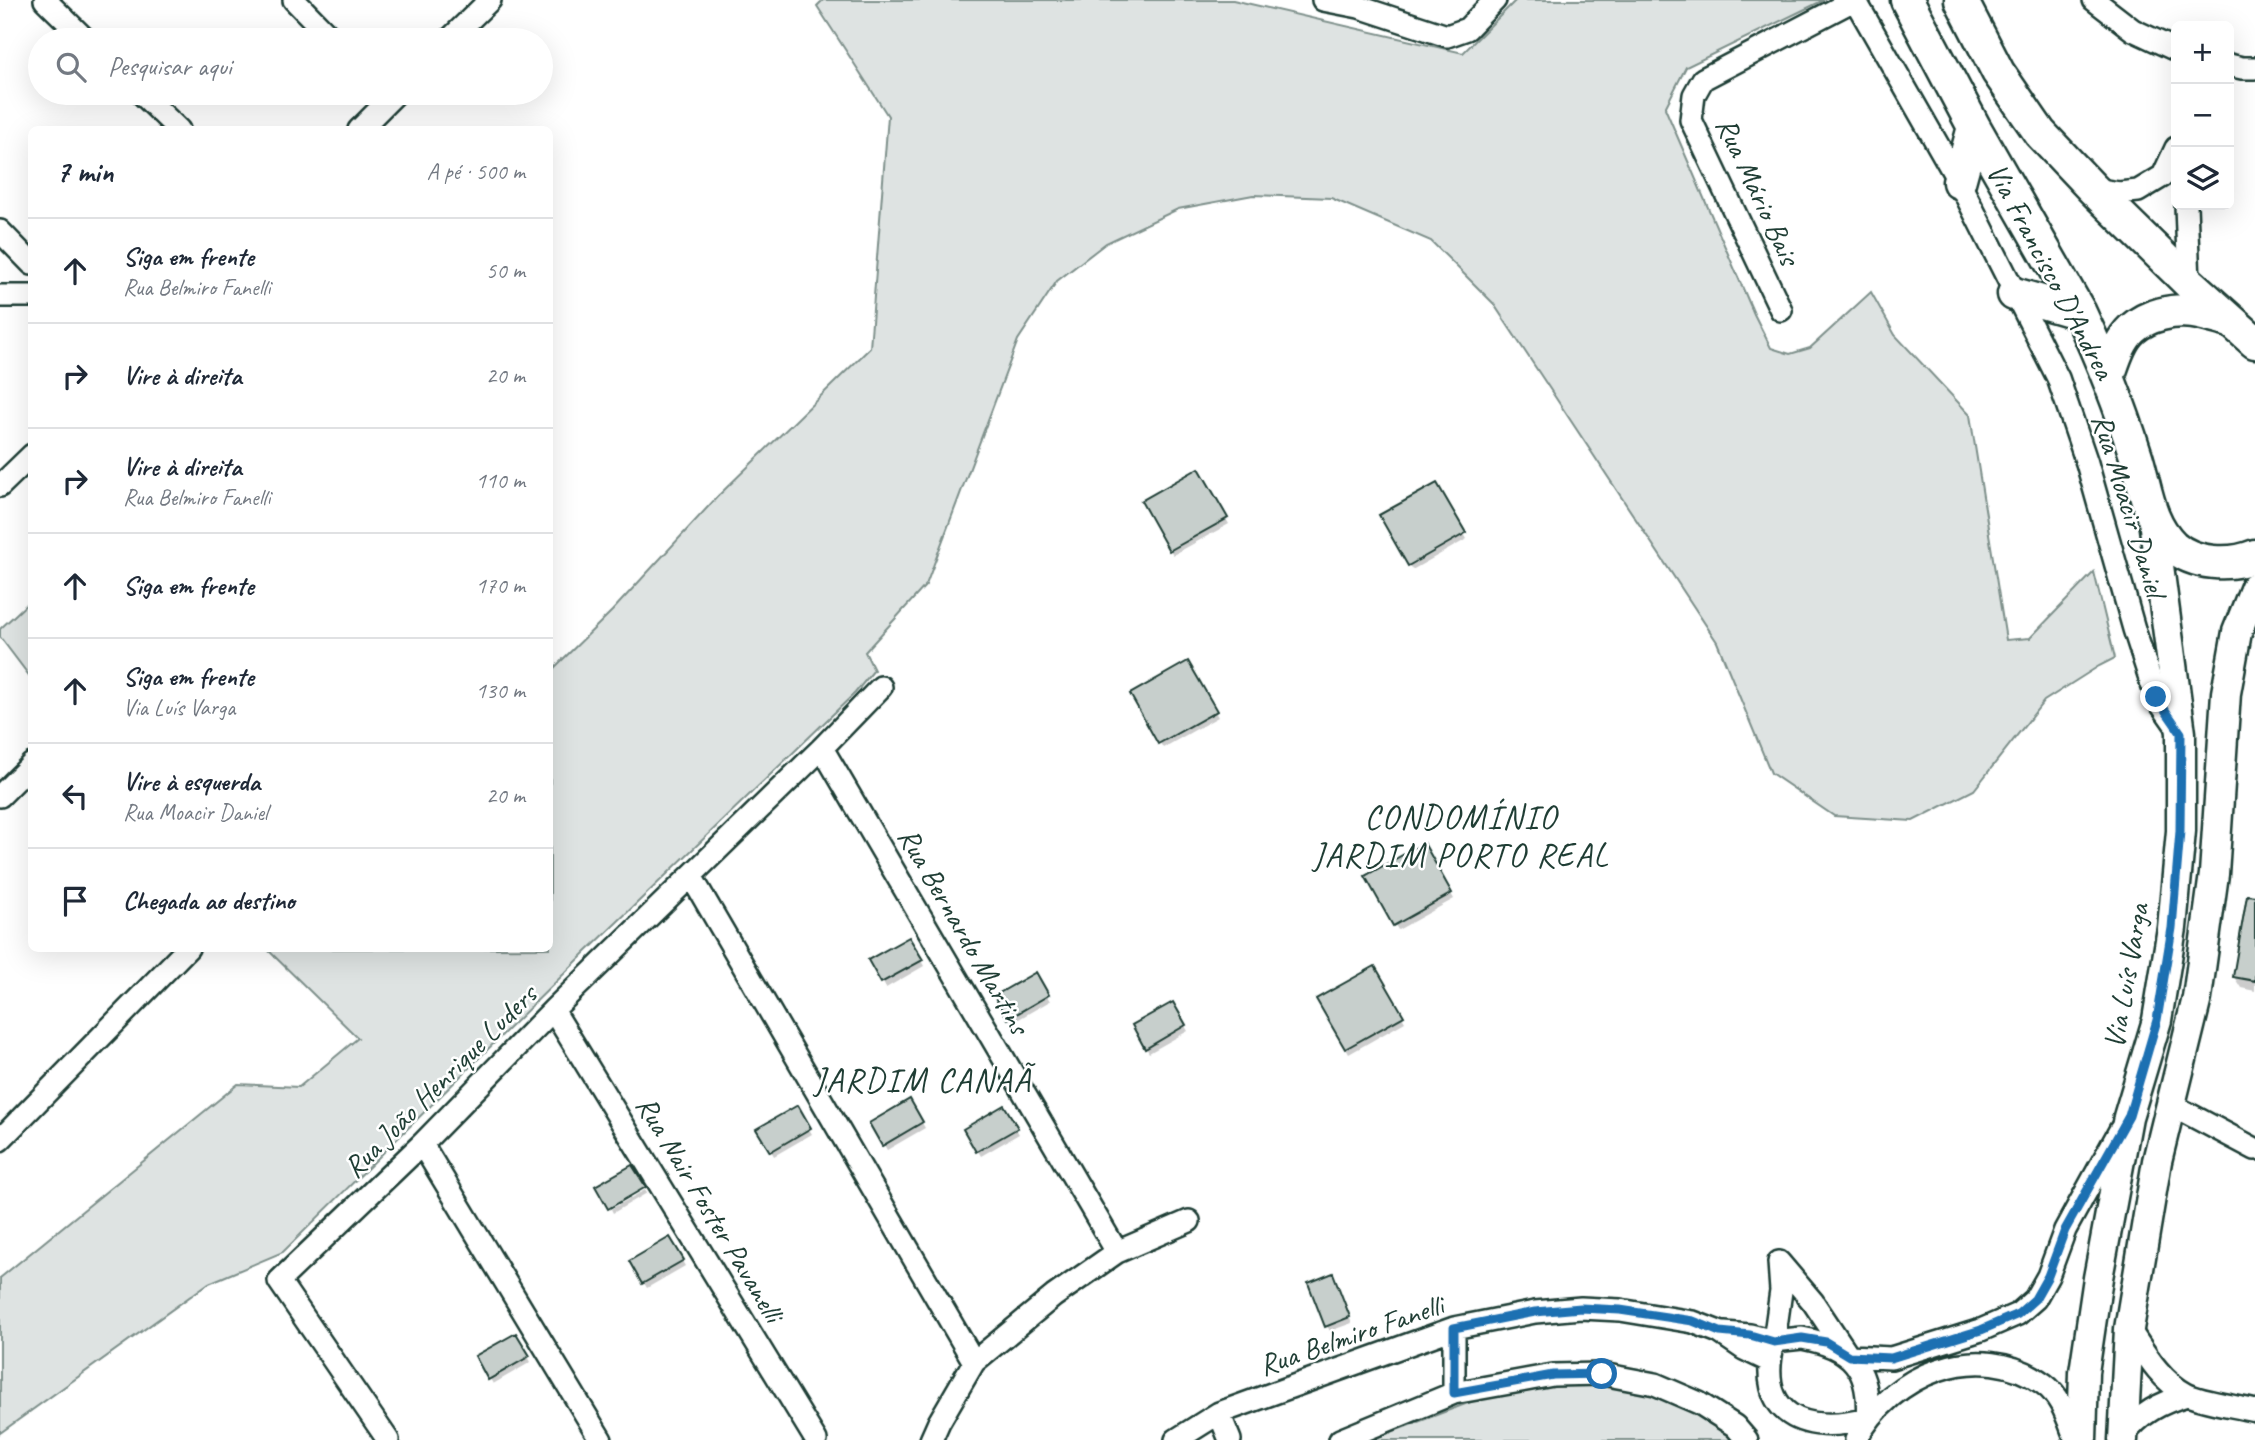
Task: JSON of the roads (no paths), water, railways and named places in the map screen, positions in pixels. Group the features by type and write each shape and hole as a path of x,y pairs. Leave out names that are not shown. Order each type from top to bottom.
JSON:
{"highway":[{"name":"Via Francisco D'Andrea","path":"1907,0 1974,127 2080,313 2108,377 2136,454 2153,520 2173,546 2188,556 2212,562 2231,562 2255,556"},
{"name":"Via Francisco D'Andrea","path":"1961,0 2005,82 2040,132 2092,189 2189,283 2255,342"},
{"path":"1959,182 1974,127"},
{"path":"2014,294 2080,313"},
{"path":"2108,377 2116,353 2132,328 2155,316 2169,311 2193,312 2231,321"}],"main road":[{"name":"Via Luís Varga","path":"2082,1440 2084,1372 2098,1278 2129,1116 2157,1020 2172,928 2180,831 2181,733 2153,520"},
{"path":"2123,1438 2129,1329 2157,1161 2197,998 2214,874 2226,693 2236,632 2255,587"}],"street":[{"path":"45,0 74,28"},
{"path":"294,0 321,28"},
{"path":"461,28 490,0"},
{"path":"1323,0 1360,4 1447,36 1467,29 1495,0"},
{"name":"Rua Mário Bais","path":"1782,310 1691,120 1694,95 1703,79 1854,0"},
{"name":"Rua Moacir Daniel","path":"1854,0 1959,182 2058,378 2087,463 2156,697 2181,733"},
{"path":"2094,0 2133,30 2171,48"},
{"path":"2234,66 2255,68"},
{"path":"153,105 175,126"},
{"path":"363,126 381,105"},
{"path":"2092,189 2119,193 2138,191 2163,176 2171,159"},
{"path":"2186,210 2189,283"},
{"path":"0,231 28,260"},
{"path":"0,296 28,296"},
{"path":"0,486 28,459"},
{"name":"Rua João Henrique Luders","path":"388,1440 279,1281 422,1144 552,1010 822,748 881,687"},
{"name":"Rua Bernardo Martins","path":"822,748 1117,1252"},
{"path":"0,796 28,768"},
{"path":"691,876 974,1362"},
{"path":"0,1140 184,952"},
{"name":"Rua Nair Foster Pavanelli","path":"552,1010 816,1440"},
{"path":"2170,1104 2255,1149"},
{"path":"1771,1351 1802,1338 1826,1342 1849,1356 1891,1358 1981,1330 2018,1314 2035,1299 2048,1276 2065,1230 2129,1116"},
{"path":"422,1144 601,1440"},
{"path":"931,1440 974,1362 1054,1296 1117,1252 1189,1221"},
{"path":"1779,1262 1813,1302 1864,1378 1869,1398 1867,1419 1843,1425 1817,1425 1794,1418 1777,1401 1769,1381 1781,1291 1779,1262"},
{"name":"Rua Belmiro Fanelli","path":"1175,1440 1219,1413 1454,1328 1535,1312 1581,1308 1620,1310 1681,1319 1720,1332 1750,1335 1771,1351"},
{"path":"1454,1328 1454,1393"},
{"path":"2129,1329 2150,1361 2167,1380 2188,1395 2255,1411"},
{"path":"1856,1440 1867,1419 1905,1385 1937,1370 1977,1362 2015,1368 2046,1385 2063,1407 2076,1440"},
{"path":"1340,1440 1454,1393 1553,1375 1602,1374 1655,1384 1699,1403 1735,1426 1747,1440"},
{"path":"2123,1438 2137,1419 2163,1402 2188,1395"},
{"path":"1219,1413 1230,1440"}],"district":[{"name":"CONDOMÍNIO JARDIM PORTO REAL","path":"1461,835"},
{"name":"JARDIM CANAÃ","path":"923,1079"}]}
